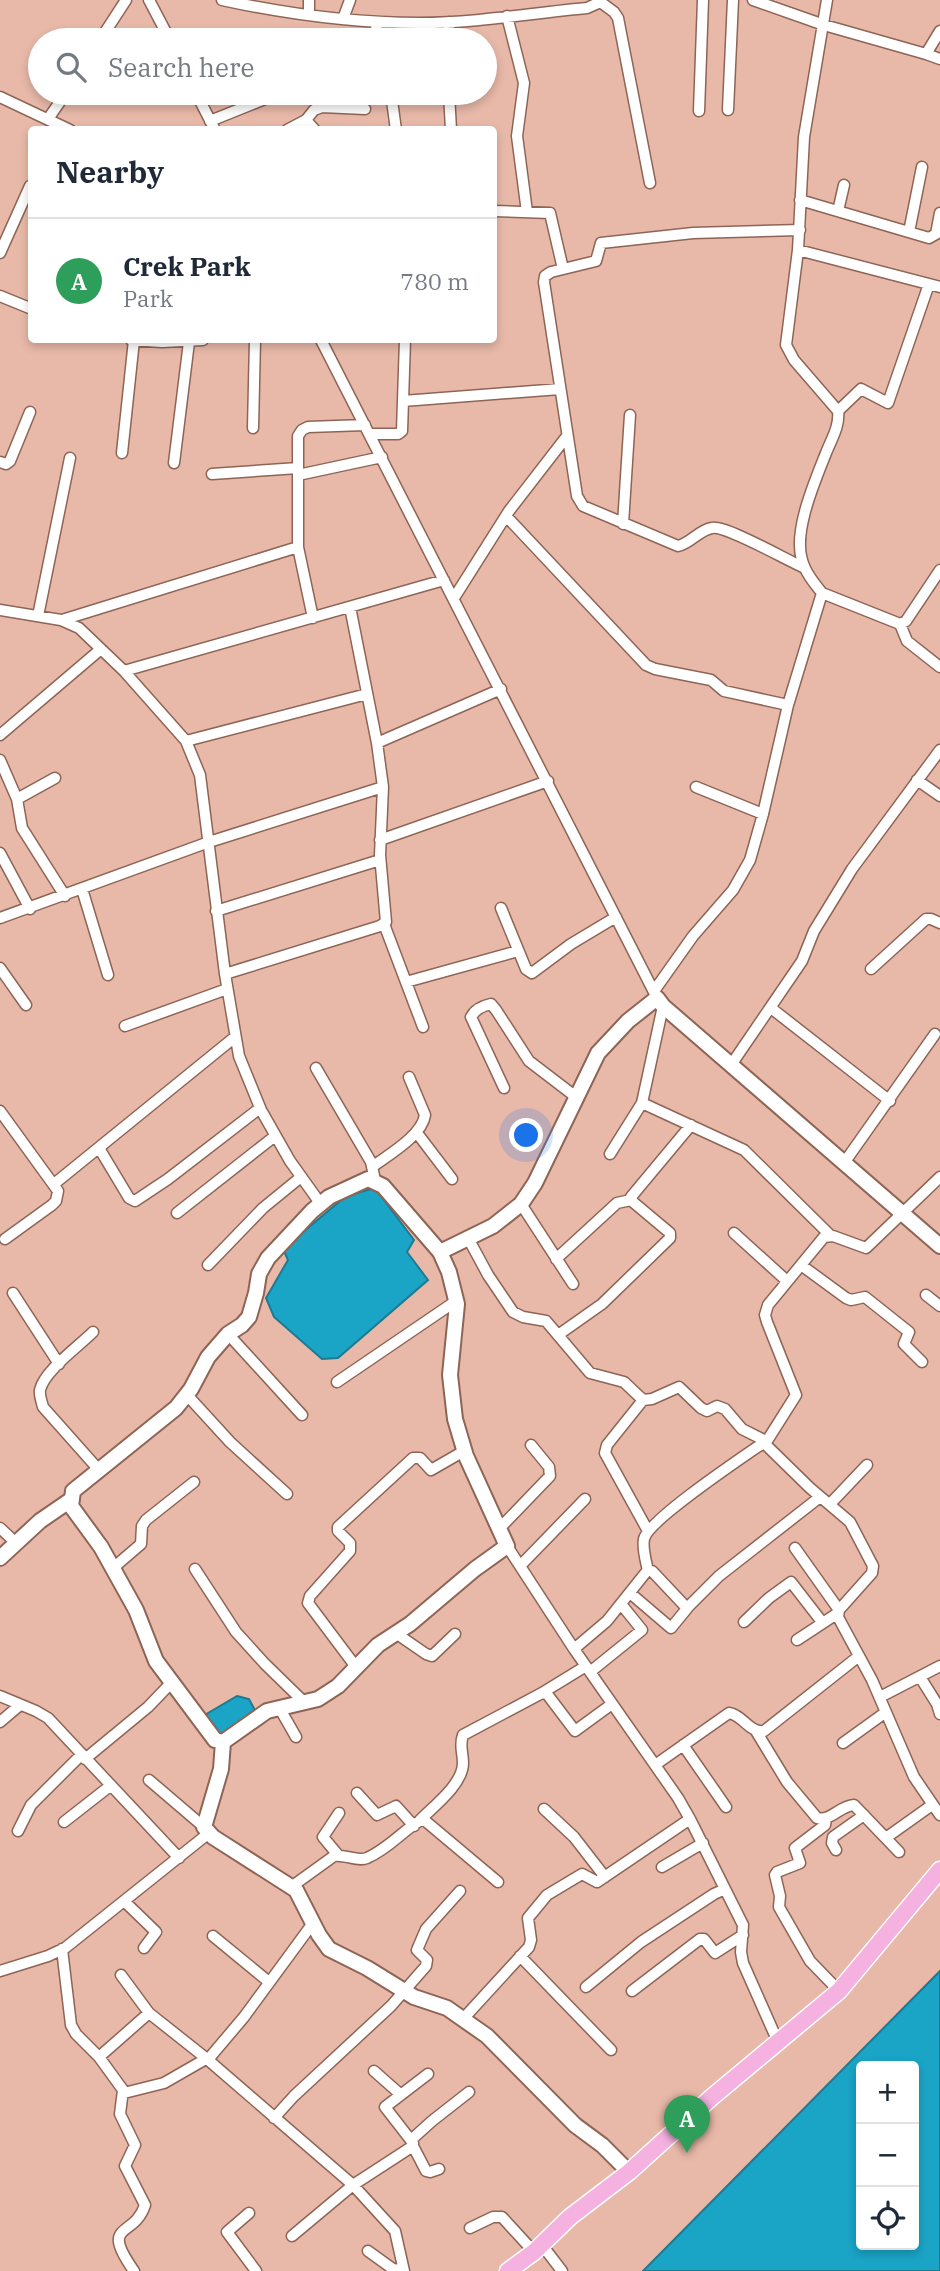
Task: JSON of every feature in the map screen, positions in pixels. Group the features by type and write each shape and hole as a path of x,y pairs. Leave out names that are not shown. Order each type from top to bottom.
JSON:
{"main road":[{"path":"508,2271 538,2248 570,2217 629,2172 692,2114 839,1991 940,1870"}],"street":[{"path":"108,28 126,0"},
{"path":"149,0 164,28"},
{"path":"222,0 309,15 376,22 449,22 587,8 599,0 618,18 650,183"},
{"path":"309,0 309,15"},
{"path":"343,19 350,0"},
{"path":"699,111 704,0"},
{"path":"728,110 733,0"},
{"path":"753,0 940,59"},
{"path":"827,0 804,137 800,230 786,345 794,360 838,411"},
{"path":"507,16 524,83 517,131 527,212"},
{"path":"376,22 376,28"},
{"path":"449,22 449,28"},
{"path":"926,54 940,31"},
{"path":"0,97 62,126"},
{"path":"48,119 58,105"},
{"path":"202,105 213,125 255,105"},
{"path":"393,105 395,126"},
{"path":"450,105 451,126"},
{"path":"295,126 322,107 365,109"},
{"path":"306,120 311,126"},
{"path":"909,232 922,167"},
{"path":"838,211 844,185"},
{"path":"0,253 28,190"},
{"path":"800,200 932,238 936,234 940,213"},
{"path":"497,211 547,212 551,215 563,269"},
{"path":"800,230 694,233 601,243 596,261 551,272 544,279 579,501 587,509 678,546 707,529 718,527 804,568"},
{"path":"798,250 934,285 888,403 861,389 838,411 837,425 812,493 799,549 804,568 822,593 900,624 907,641 940,667"},
{"path":"0,296 28,307"},
{"path":"122,453 132,343"},
{"path":"174,463 189,343"},
{"path":"253,428 255,343"},
{"path":"323,343 658,998 731,1065 940,1246"},
{"path":"313,618 298,547 298,436 307,427 400,433 403,429 405,343"},
{"path":"403,401 560,389"},
{"path":"0,462 6,464 10,461 30,412"},
{"path":"623,524 630,415"},
{"path":"454,598 506,516 567,436"},
{"path":"38,615 71,457"},
{"path":"212,474 298,472 382,457"},
{"path":"506,516 646,665 711,680 724,691 788,705"},
{"path":"61,620 298,547"},
{"path":"900,624 906,621 940,570"},
{"path":"124,671 444,580"},
{"path":"610,1154 642,1103 658,998 689,941 740,881 750,860 764,814 788,705 822,593"},
{"path":"225,974 384,924 387,919 380,860 383,788 377,743 350,607"},
{"path":"0,610 61,620 79,628 124,671 186,741 200,775 227,989 235,1037 248,1083 275,1136 320,1203"},
{"path":"0,735 101,649"},
{"path":"377,743 501,689"},
{"path":"186,741 367,694"},
{"path":"731,1065 802,961 815,929 852,869 940,750"},
{"path":"0,760 17,799 22,828 65,896"},
{"path":"17,799 54,778"},
{"path":"380,841 548,780"},
{"path":"917,780 940,796"},
{"path":"696,787 764,814"},
{"path":"0,918 209,842 383,788"},
{"path":"0,853 30,909"},
{"path":"216,911 380,860"},
{"path":"82,889 108,975"},
{"path":"501,908 526,970 532,973 571,944 616,917"},
{"path":"871,969 926,919 940,923"},
{"path":"384,924 424,1027"},
{"path":"406,982 518,951"},
{"path":"0,968 26,1005"},
{"path":"125,1026 227,989"},
{"path":"440,1252 493,1226 521,1205 535,1183 598,1053 628,1021 658,998"},
{"path":"504,1088 471,1017 485,1005 491,1004 496,1010 529,1061 576,1097"},
{"path":"771,1008 890,1101"},
{"path":"844,1163 935,1034"},
{"path":"54,1184 235,1037"},
{"path":"316,1068 373,1174 440,1252 449,1272 456,1301 450,1375 455,1419 464,1451 507,1546 574,1649 655,1765 703,1843 743,1925 743,1963 778,2042"},
{"path":"409,1077 425,1115 417,1133 368,1179 320,1203 268,1258 259,1274 249,1317 228,1334 208,1357 187,1395 176,1408 73,1491 71,1506 90,1530 113,1568 136,1610 156,1661 215,1740 223,1742 267,1711 317,1699 338,1686 378,1645 397,1634 507,1546"},
{"path":"642,1103 744,1150 830,1235 866,1248 940,1177"},
{"path":"99,1148 129,1198 135,1202 260,1108"},
{"path":"0,1111 58,1191 56,1201 5,1239"},
{"path":"631,1200 635,1191 691,1125"},
{"path":"417,1133 452,1179"},
{"path":"177,1213 275,1136"},
{"path":"208,1265 263,1208 301,1177"},
{"path":"556,1259 617,1203 631,1200"},
{"path":"558,1335 602,1304 670,1238 670,1233 631,1200"},
{"path":"521,1205 573,1284"},
{"path":"734,1233 787,1281"},
{"path":"574,1649 607,1621 648,1571 644,1542 648,1531 699,1488 766,1441 796,1395 765,1315 768,1305 787,1281 822,1239 830,1235"},
{"path":"468,1238 513,1312 523,1317 546,1321 590,1373 624,1382 643,1400"},
{"path":"801,1265 846,1298 851,1300 865,1297 890,1316 909,1332 904,1344 922,1362"},
{"path":"13,1293 59,1364"},
{"path":"926,1296 940,1306"},
{"path":"337,1382 456,1301"},
{"path":"93,1332 59,1364 40,1390 43,1407 99,1469"},
{"path":"228,1334 302,1415"},
{"path":"648,1531 605,1453 607,1445 643,1400 652,1399 678,1387 701,1408 708,1410 717,1406 725,1409 742,1429 766,1441"},
{"path":"187,1395 230,1442 287,1494"},
{"path":"766,1441 767,1447 850,1522 874,1569 838,1612 797,1640"},
{"path":"499,1529 550,1476 549,1467 531,1445"},
{"path":"356,1667 308,1603 310,1596 350,1551 350,1543 338,1531 338,1527 413,1458 418,1457 428,1469 435,1469 464,1451"},
{"path":"830,1504 867,1465"},
{"path":"113,1568 141,1544 142,1526 146,1520 194,1482"},
{"path":"630,1593 671,1628 719,1576 820,1497"},
{"path":"0,1558 15,1542 72,1499"},
{"path":"520,1566 585,1499"},
{"path":"0,1528 15,1542"},
{"path":"795,1548 838,1612 880,1697 915,1777 940,1815"},
{"path":"195,1569 247,1645 305,1703"},
{"path":"648,1571 652,1571 684,1605 689,1606"},
{"path":"744,1622 791,1582 822,1622"},
{"path":"290,1887 338,1855 366,1859 396,1841 451,1788 462,1772 460,1742 463,1735 588,1669 642,1630 621,1604"},
{"path":"397,1634 429,1656 434,1656 455,1634"},
{"path":"756,1731 764,1731 859,1656"},
{"path":"880,1697 940,1666"},
{"path":"920,1677 937,1704 940,1714"},
{"path":"19,1831 31,1805 83,1757 148,1707 173,1681"},
{"path":"542,1693 547,1694 575,1731 612,1704"},
{"path":"0,1696 48,1718 179,1858"},
{"path":"0,1721 20,1705"},
{"path":"280,1709 296,1737"},
{"path":"843,1743 886,1712"},
{"path":"655,1765 729,1713 736,1714 756,1731 768,1755 814,1815 819,1819 826,1819 851,1804 900,1852"},
{"path":"0,1971 62,1949 179,1858 206,1830 221,1769 223,1742"},
{"path":"683,1745 726,1807"},
{"path":"149,1780 206,1830 296,1890 329,1949 403,1991 425,2002 447,2008 487,2035 575,2125 602,2145 629,2172"},
{"path":"64,1822 110,1786"},
{"path":"356,1793 377,1815 396,1807 417,1823"},
{"path":"887,1838 932,1805"},
{"path":"544,1809 574,1837 605,1877"},
{"path":"338,1855 323,1837 339,1813"},
{"path":"836,1850 832,1843 833,1837 864,1815"},
{"path":"463,2019 531,1944 528,1918 543,1898 582,1874 588,1875 595,1882 605,1877 690,1819"},
{"path":"826,1819 825,1825 794,1848 800,1863 775,1875 779,1907 810,1961 839,1991"},
{"path":"417,1823 426,1820 498,1882"},
{"path":"662,1867 703,1843"},
{"path":"586,1987 641,1942 725,1889"},
{"path":"274,2118 294,2095 391,2006 427,1963 417,1950 423,1933 460,1891"},
{"path":"124,1901 156,1932 144,1948"},
{"path":"124,2093 164,2083 207,2059 227,2039 313,1923"},
{"path":"632,1991 699,1939 704,1939 713,1952 718,1953 743,1935"},
{"path":"213,1936 269,1982"},
{"path":"62,1949 71,2025 76,2034 99,2057 124,2093 120,2114 135,2145 125,2166 145,2205 142,2213 120,2236 119,2249 134,2271"},
{"path":"520,1956 611,2050"},
{"path":"121,1975 149,2013 207,2059 353,2185 394,2231 404,2271 393,2269 368,2251"},
{"path":"99,2057 149,2013"},
{"path":"374,2071 400,2095"},
{"path":"428,2074 385,2107 412,2143 426,2171 439,2169"},
{"path":"292,2236 353,2185 412,2143 436,2117 469,2092"},
{"path":"249,2213 227,2232 256,2271"},
{"path":"470,2228 494,2217 502,2217 562,2271"}],"water":[{"path":"375,1188 414,1240 407,1252 428,1280 338,1358 322,1359 274,1317 266,1298 288,1260 283,1249 346,1196"},
{"path":"237,1696 249,1699 256,1712 218,1737 203,1716"},
{"path":"940,1971 940,2271 643,2271"}],"place":[{"name":"Crek Park","path":"687,2153"}]}
